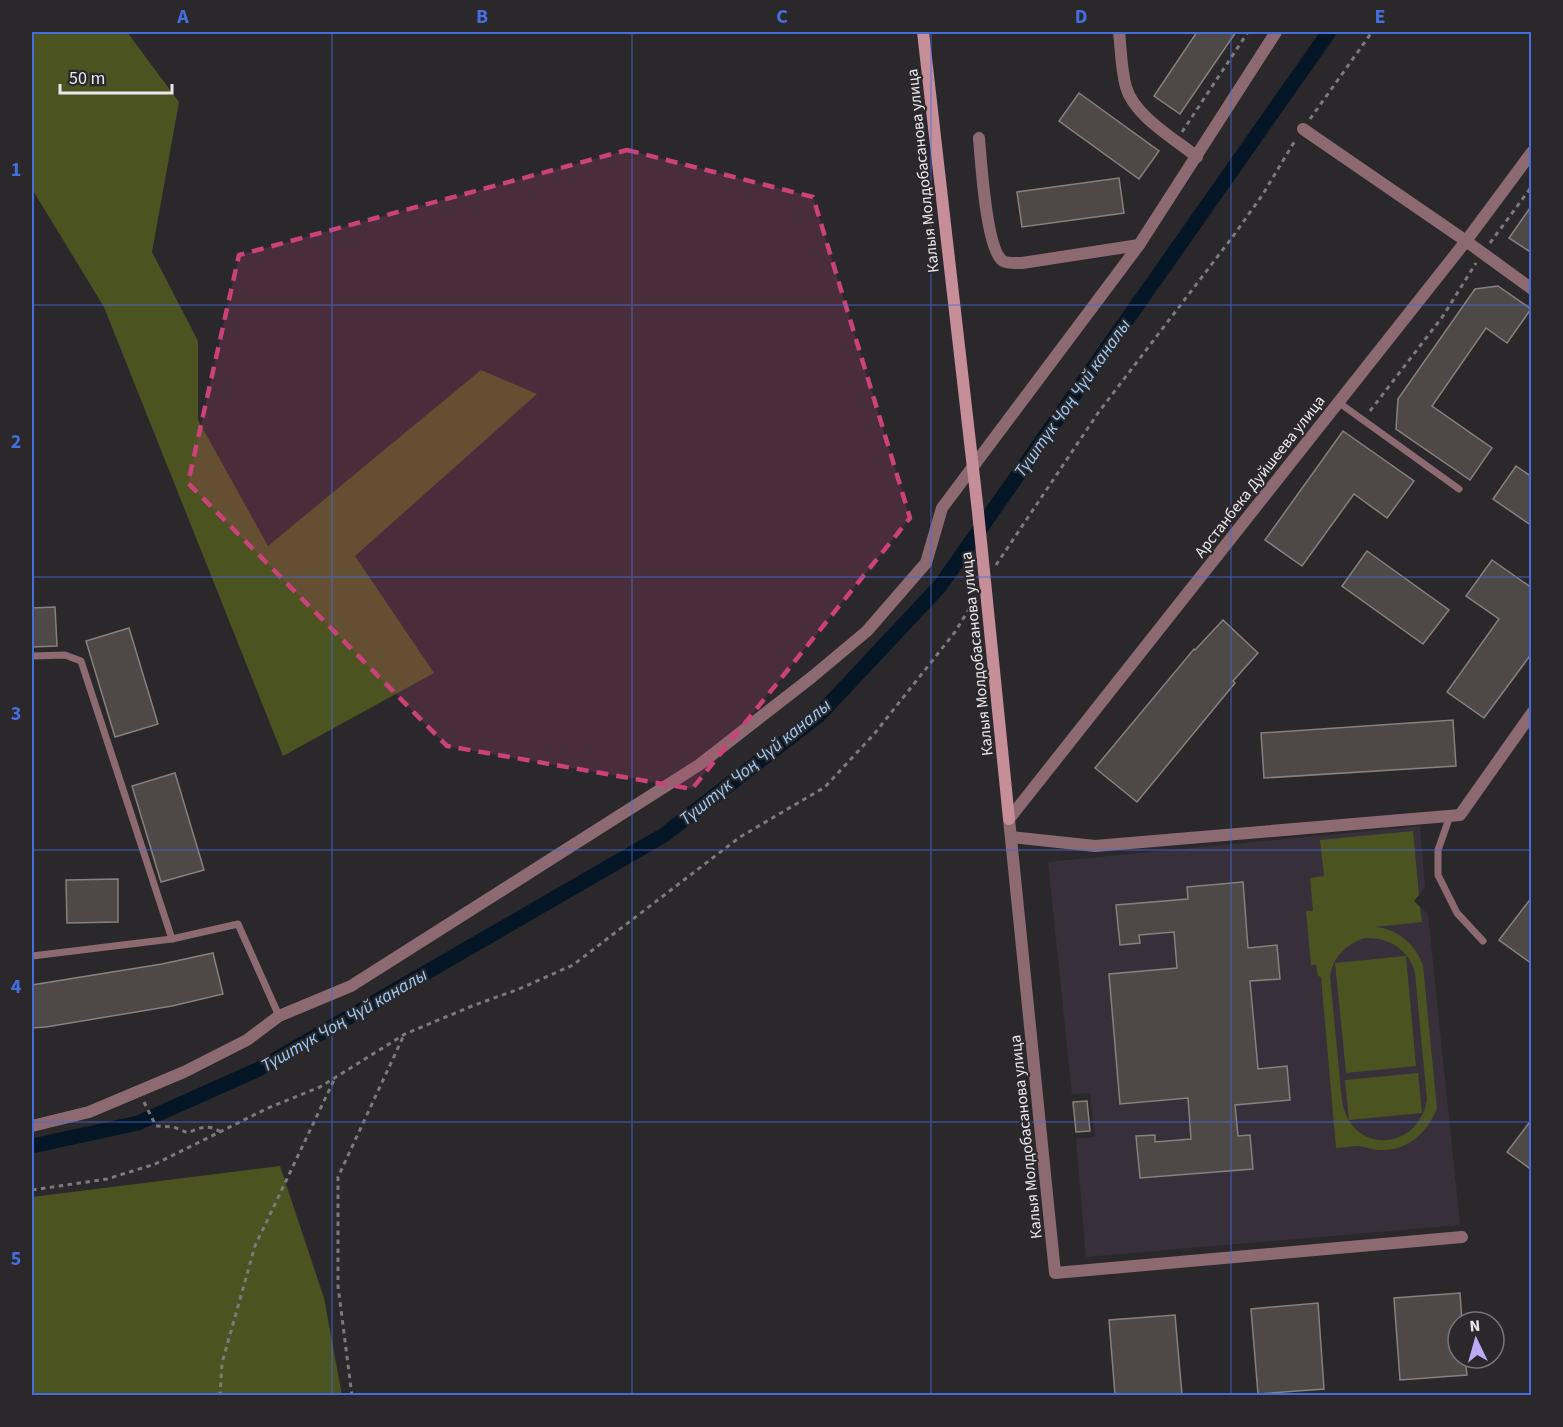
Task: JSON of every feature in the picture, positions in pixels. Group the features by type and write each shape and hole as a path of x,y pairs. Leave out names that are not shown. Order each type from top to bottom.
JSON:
{"street":[{"name":"Калыя Молдобасанова улица","path":"923,32 982,549 1055,1273 1462,1237"},
{"path":"1119,32 1126,86 1131,99 1148,119 1197,157"},
{"path":"32,1126 89,1112 184,1072 247,1040 279,1016 351,986 699,765 867,631 926,563 942,508 1140,245 1275,32"},
{"path":"1303,129 1532,289"},
{"path":"979,138 991,237 999,256 1004,261 1022,263 1140,245"},
{"name":"Арстанбека Дуйшеева улица","path":"1009,819 1466,241 1532,152"},
{"path":"1011,837 1095,846 1460,815 1532,713"}],"lane":[{"path":"1338,402 1459,489"},
{"path":"32,656 65,654 81,661 172,939"},
{"path":"1450,816 1438,850 1438,875 1457,913 1483,942"},
{"path":"32,956 172,939 238,924 279,1016"}],"path":[{"path":"1176,141 1248,32"},
{"path":"1363,420 1443,316 1483,253 1532,186"},
{"path":"352,1395 338,1286 338,1177 405,1034"},
{"path":"220,1395 222,1363 255,1246 334,1079"},
{"path":"146,1104 156,1126 174,1127 188,1133 206,1126 221,1132"}],"highlighted area":[{"path":"627,150 813,197 910,518 692,789 447,746 188,483 239,255"}],"shaded area":[{"path":"1420,826 1425,888 1414,901 1428,914 1460,1225 1086,1257 1076,1139 1095,1137 1090,1093 1072,1094 1048,862"}],"green space":[{"path":"32,32 127,32 179,102 152,252 198,341 198,420 268,546 481,370 537,394 355,556 434,673 283,756 104,307 32,189"},
{"path":"1413,831 1419,895 1414,901 1420,907 1422,922 1375,927 1391,931 1405,939 1420,957 1423,965 1437,1109 1421,1134 1398,1148 1374,1150 1360,1146 1336,1148 1321,977 1318,976 1316,965 1311,965 1306,911 1313,911 1310,878 1324,876 1320,840","holes":["1365,938 1389,942 1403,951 1415,973 1427,1100 1421,1117 1411,1130 1398,1138 1384,1140 1370,1138 1358,1131 1348,1118 1342,1101 1330,976 1337,957 1346,948"]},
{"path":"1406,956 1416,1066 1346,1073 1335,963"},
{"path":"1418,1073 1422,1113 1349,1120 1345,1080"},
{"path":"280,1166 324,1298 342,1395 32,1395 32,1197"}],"building":[{"path":"1197,32 1236,32 1180,114 1154,96"},
{"path":"1079,93 1159,151 1139,179 1059,121"},
{"path":"1119,178 1124,213 1022,227 1017,192"},
{"path":"1532,205 1532,253 1509,238"},
{"path":"1498,286 1531,309 1507,343 1486,328 1432,406 1492,448 1470,480 1396,429 1398,399 1475,289"},
{"path":"1343,431 1414,481 1387,518 1354,494 1302,566 1265,540"},
{"path":"1516,466 1532,477 1532,526 1493,499"},
{"path":"1367,551 1449,610 1423,644 1342,586"},
{"path":"1492,560 1532,588 1532,653 1484,718 1447,692 1499,619 1466,596"},
{"path":"55,607 57,646 32,647 32,608"},
{"path":"1223,620 1258,653 1137,802 1095,768 1194,649"},
{"path":"129,628 158,724 115,737 86,641"},
{"path":"1453,720 1456,766 1264,778 1261,733"},
{"path":"175,773 204,870 161,882 132,786"},
{"path":"118,879 118,922 67,923 66,880"},
{"path":"1243,882 1248,948 1277,945 1280,979 1250,981 1258,1069 1287,1066 1290,1100 1235,1105 1238,1136 1250,1135 1253,1169 1140,1178 1136,1136 1155,1135 1155,1142 1191,1139 1188,1098 1120,1104 1109,974 1177,968 1174,932 1139,935 1140,943 1120,945 1116,905 1188,899 1187,887"},
{"path":"1532,897 1532,964 1499,940"},
{"path":"213,953 223,994 172,1006 32,1028 32,985 162,964"},
{"path":"1087,1101 1090,1131 1076,1132 1073,1102"},
{"path":"1532,1119 1532,1170 1507,1152"},
{"path":"1460,1293 1461,1310 1446,1310 1446,1370 1466,1370 1467,1375 1400,1380 1394,1298"},
{"path":"1318,1303 1324,1389 1258,1394 1251,1309"},
{"path":"1175,1315 1182,1395 1115,1395 1109,1320"}],"waterway":[{"name":"Түштүк Чоң Чүй каналы","path":"32,1146 138,1123 259,1069 664,835 819,715 940,586 1329,32"}]}
